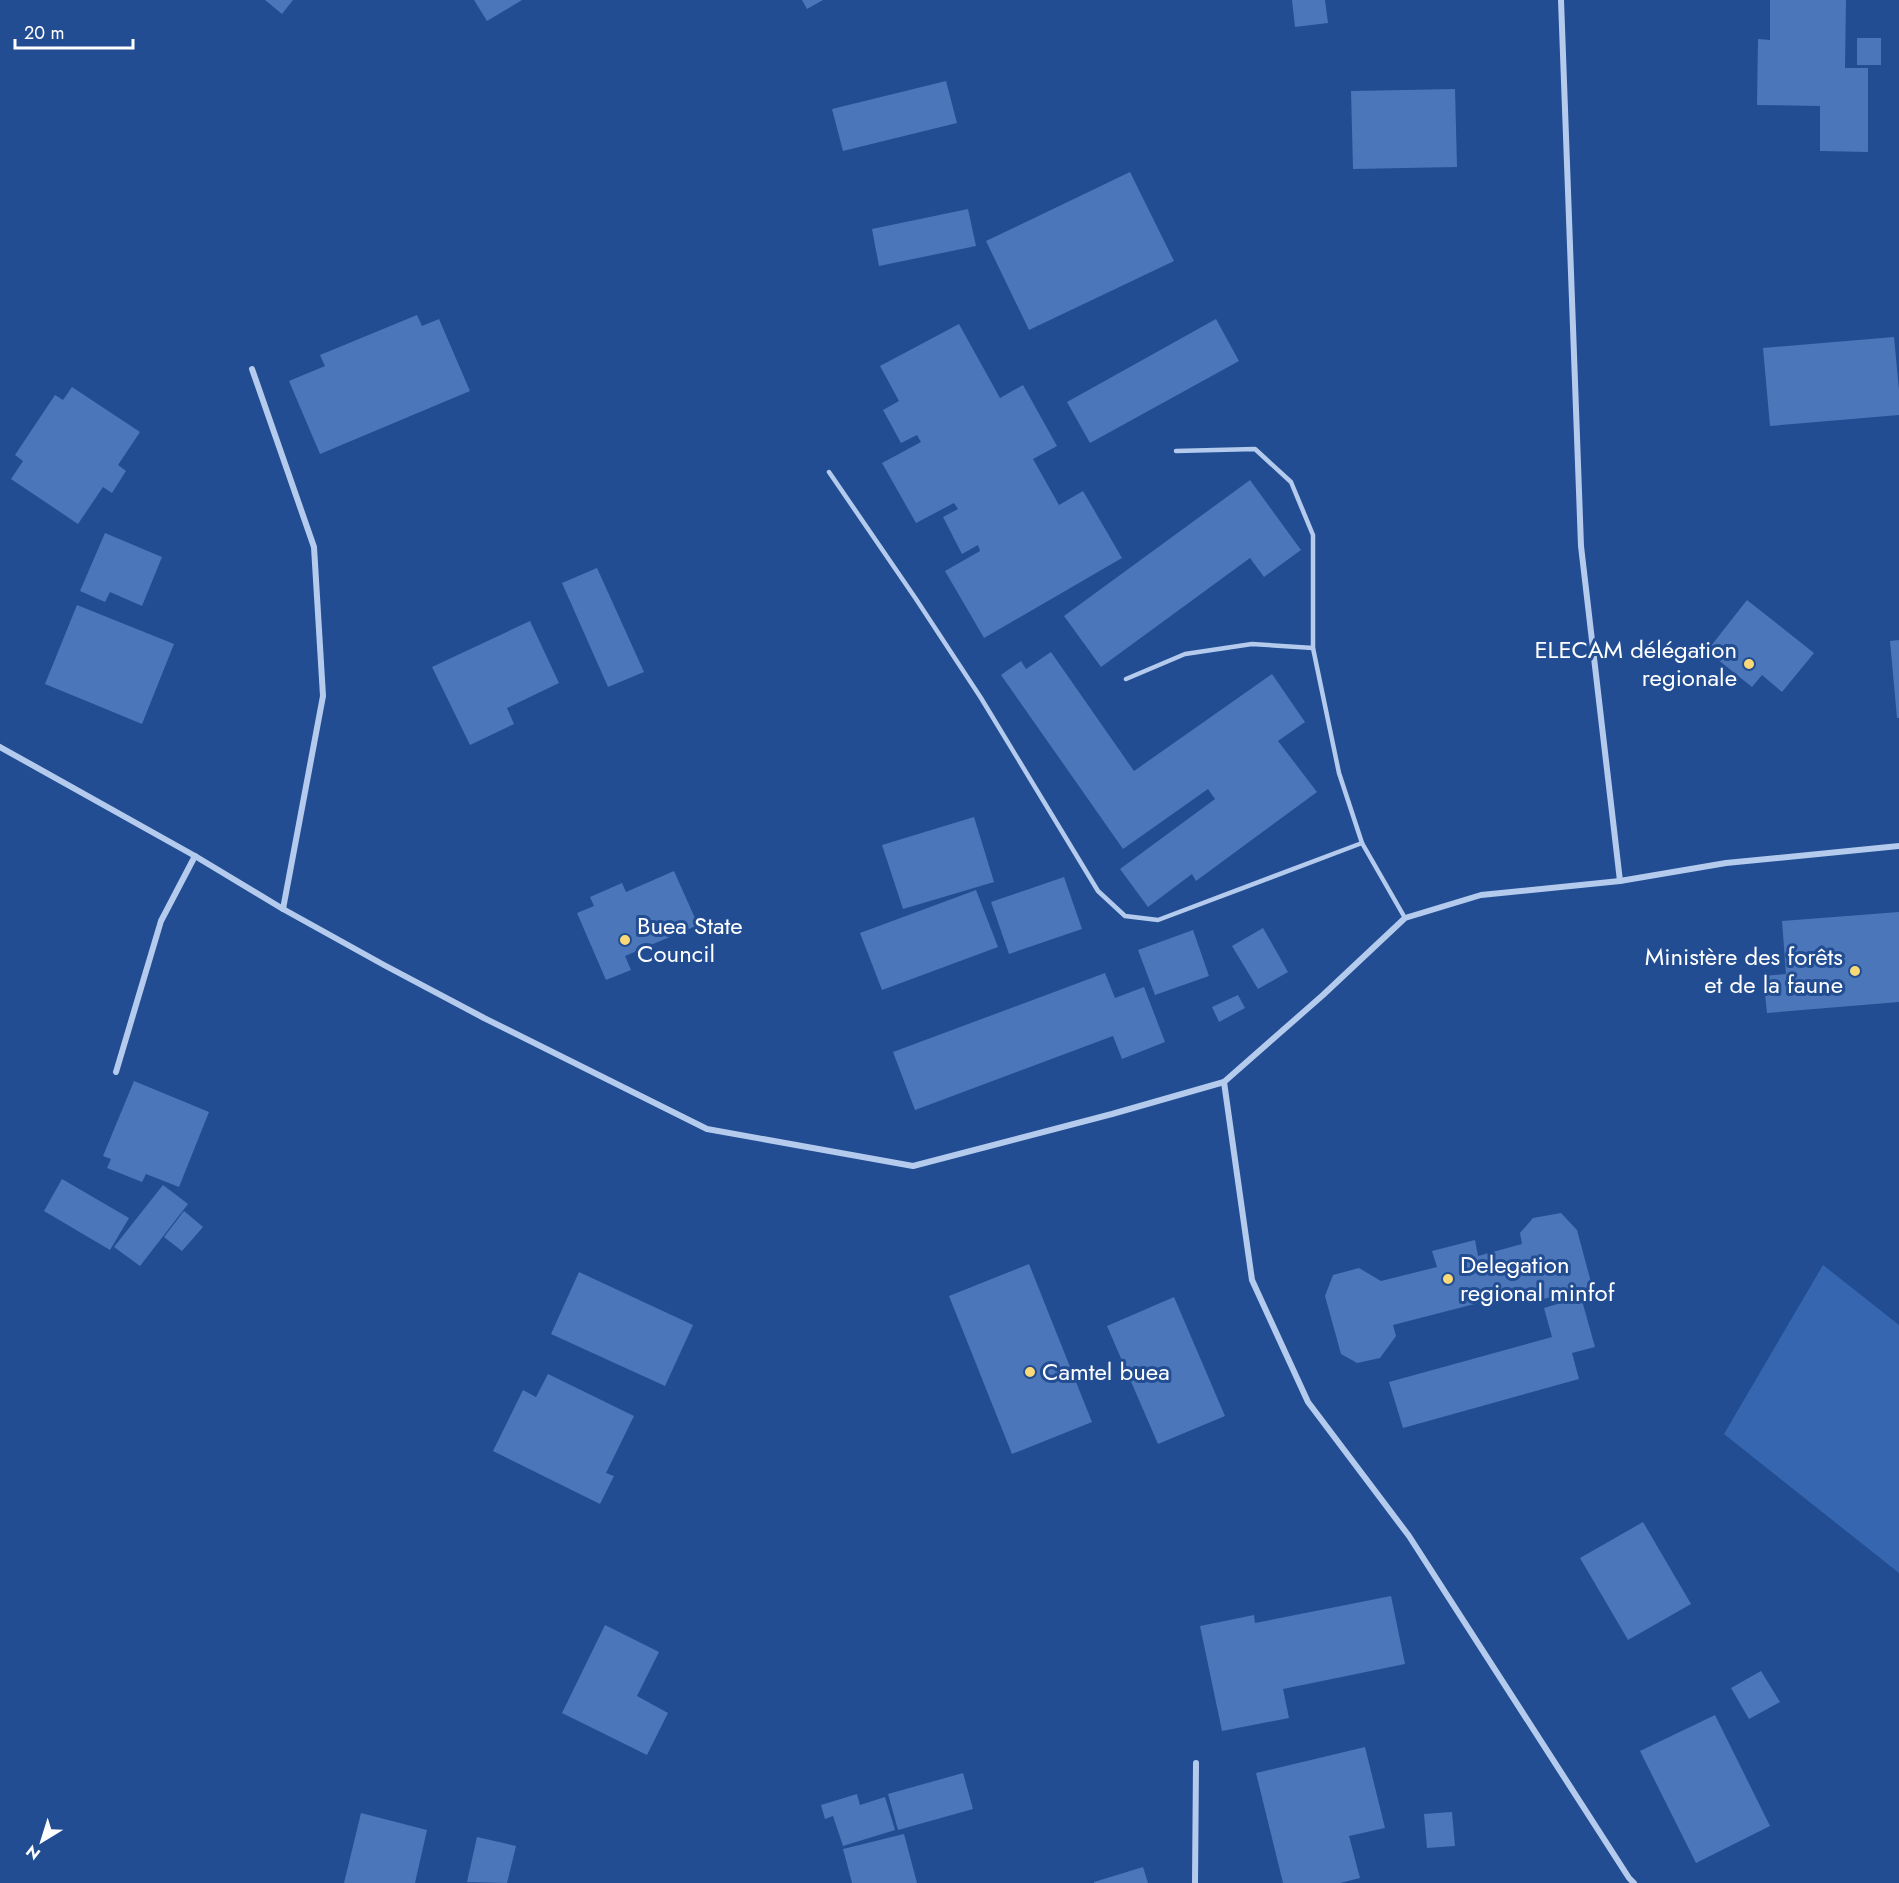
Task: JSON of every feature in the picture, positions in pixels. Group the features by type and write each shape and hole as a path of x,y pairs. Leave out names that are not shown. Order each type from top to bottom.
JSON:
{"street":[{"path":"1561,0 1581,546 1620,880"},
{"path":"252,369 314,548 323,696 283,909"},
{"path":"0,747 195,856 283,909 484,1018 707,1129 913,1166 1224,1082 1323,995 1405,918 1481,895 1620,880 1726,863 1899,846"},
{"path":"116,1072 161,921 195,856"},
{"path":"1224,1082 1252,1280 1308,1402 1408,1536 1629,1878 1635,1883"},
{"path":"1195,1883 1196,1763"}],"lane":[{"path":"1176,451 1255,449 1292,482 1313,535 1313,648 1339,773 1362,843 1405,918"},
{"path":"829,472 981,699 1098,891 1125,915 1158,920 1362,843"},
{"path":"1126,679 1185,654 1252,644 1313,648"}],"shaded area":[{"path":"1823,1265 1899,1325 1899,1573 1724,1434"}],"building":[{"path":"265,0 293,0 282,14"},
{"path":"474,0 522,0 487,21"},
{"path":"802,0 823,0 807,9"},
{"path":"1292,0 1325,0 1328,23 1295,27"},
{"path":"1770,0 1846,0 1845,68 1868,68 1868,152 1820,151 1820,106 1757,105 1758,39 1770,40"},
{"path":"1857,38 1881,38 1881,65 1857,65"},
{"path":"946,81 957,123 843,151 832,109"},
{"path":"1455,89 1457,167 1353,169 1351,91"},
{"path":"1130,172 1174,261 1029,330 986,241"},
{"path":"968,209 976,246 879,266 872,229"},
{"path":"417,315 422,326 439,319 470,391 320,454 289,381 325,366 320,355"},
{"path":"1216,319 1239,361 1090,443 1067,402"},
{"path":"959,324 1000,398 1023,385 1057,446 1033,459 1059,505 1083,491 1122,558 984,638 945,571 980,551 978,545 962,554 943,517 958,509 954,503 916,523 882,463 921,442 917,435 901,443 883,410 899,401 880,366"},
{"path":"1894,337 1899,415 1770,426 1763,348"},
{"path":"72,387 140,432 118,465 126,471 112,493 103,487 78,524 11,479 23,461 15,455 55,395 63,400"},
{"path":"1250,480 1301,550 1264,577 1250,558 1101,667 1064,616"},
{"path":"105,533 162,557 142,606 110,592 105,602 80,591"},
{"path":"597,568 644,672 608,687 562,583"},
{"path":"1747,600 1814,653 1782,692 1762,675 1752,687 1707,651"},
{"path":"77,605 174,644 142,724 45,684"},
{"path":"530,621 559,683 507,708 514,724 470,745 432,667"},
{"path":"1899,640 1899,718 1897,718 1890,641"},
{"path":"1051,652 1134,771 1272,674 1305,722 1278,741 1317,792 1196,881 1192,874 1148,907 1120,869 1215,799 1208,789 1123,849 1001,675 1021,661 1026,669"},
{"path":"974,817 994,882 903,909 882,845"},
{"name":"Buea State Council","path":"674,871 698,925 625,956 631,970 606,980 577,913 594,906 590,897 622,883 626,892"},
{"path":"1064,877 1082,929 1009,954 991,902"},
{"path":"976,890 998,947 882,990 860,933"},
{"path":"1899,912 1899,1002 1767,1013 1763,976 1786,974 1782,921"},
{"path":"1263,928 1288,972 1258,989 1232,946"},
{"path":"1193,930 1209,976 1155,995 1138,950"},
{"path":"1105,973 1115,998 1144,987 1165,1042 1122,1059 1113,1036 915,1110 893,1052"},
{"path":"1238,995 1245,1008 1219,1022 1212,1007"},
{"path":"134,1081 209,1112 179,1187 146,1174 142,1182 107,1168 111,1159 103,1156"},
{"path":"62,1179 129,1218 110,1250 44,1211"},
{"path":"163,1185 188,1204 140,1266 114,1247"},
{"path":"184,1211 203,1227 182,1251 164,1237"},
{"path":"1561,1213 1577,1230 1592,1286 1540,1300 1537,1288 1393,1325 1396,1336 1380,1358 1357,1363 1341,1354 1325,1296 1333,1275 1359,1268 1381,1281 1437,1267 1432,1251 1475,1240 1478,1256 1522,1244 1520,1233 1533,1218"},
{"path":"1029,1264 1092,1422 1012,1454 949,1296"},
{"path":"579,1272 693,1325 665,1386 551,1334"},
{"path":"1174,1297 1225,1416 1158,1444 1107,1326"},
{"path":"1581,1297 1595,1347 1572,1353 1579,1379 1403,1428 1389,1382 1552,1337 1544,1308"},
{"path":"548,1374 634,1416 606,1473 614,1476 600,1504 493,1451 523,1390 536,1397"},
{"path":"1643,1522 1691,1604 1628,1640 1580,1558"},
{"path":"1391,1596 1405,1664 1283,1689 1289,1718 1222,1731 1200,1626 1254,1615 1255,1623"},
{"path":"605,1625 659,1652 637,1696 668,1713 647,1755 562,1713"},
{"path":"1761,1671 1780,1702 1749,1719 1731,1688"},
{"path":"1715,1715 1770,1826 1696,1863 1640,1751"},
{"path":"1365,1747 1385,1828 1349,1836 1360,1878 1340,1883 1283,1883 1256,1773"},
{"path":"963,1773 973,1809 898,1830 888,1794"},
{"path":"857,1794 860,1805 885,1797 895,1830 843,1846 833,1816 825,1819 821,1805"},
{"path":"1452,1812 1455,1846 1427,1848 1424,1814"},
{"path":"361,1813 427,1830 415,1883 344,1883"},
{"path":"904,1834 917,1883 852,1883 843,1849"},
{"path":"477,1837 516,1846 507,1883 467,1882"},
{"path":"1143,1867 1148,1883 1094,1883 1094,1882"}],"place":[{"name":"ELECAM délégation regionale","path":"1749,664"},
{"name":"Buea State Council","path":"625,940"},
{"name":"Ministère des forêts et de la faune","path":"1855,971"},
{"name":"Delegation regional minfof","path":"1448,1279"},
{"name":"Camtel buea","path":"1030,1372"}]}
